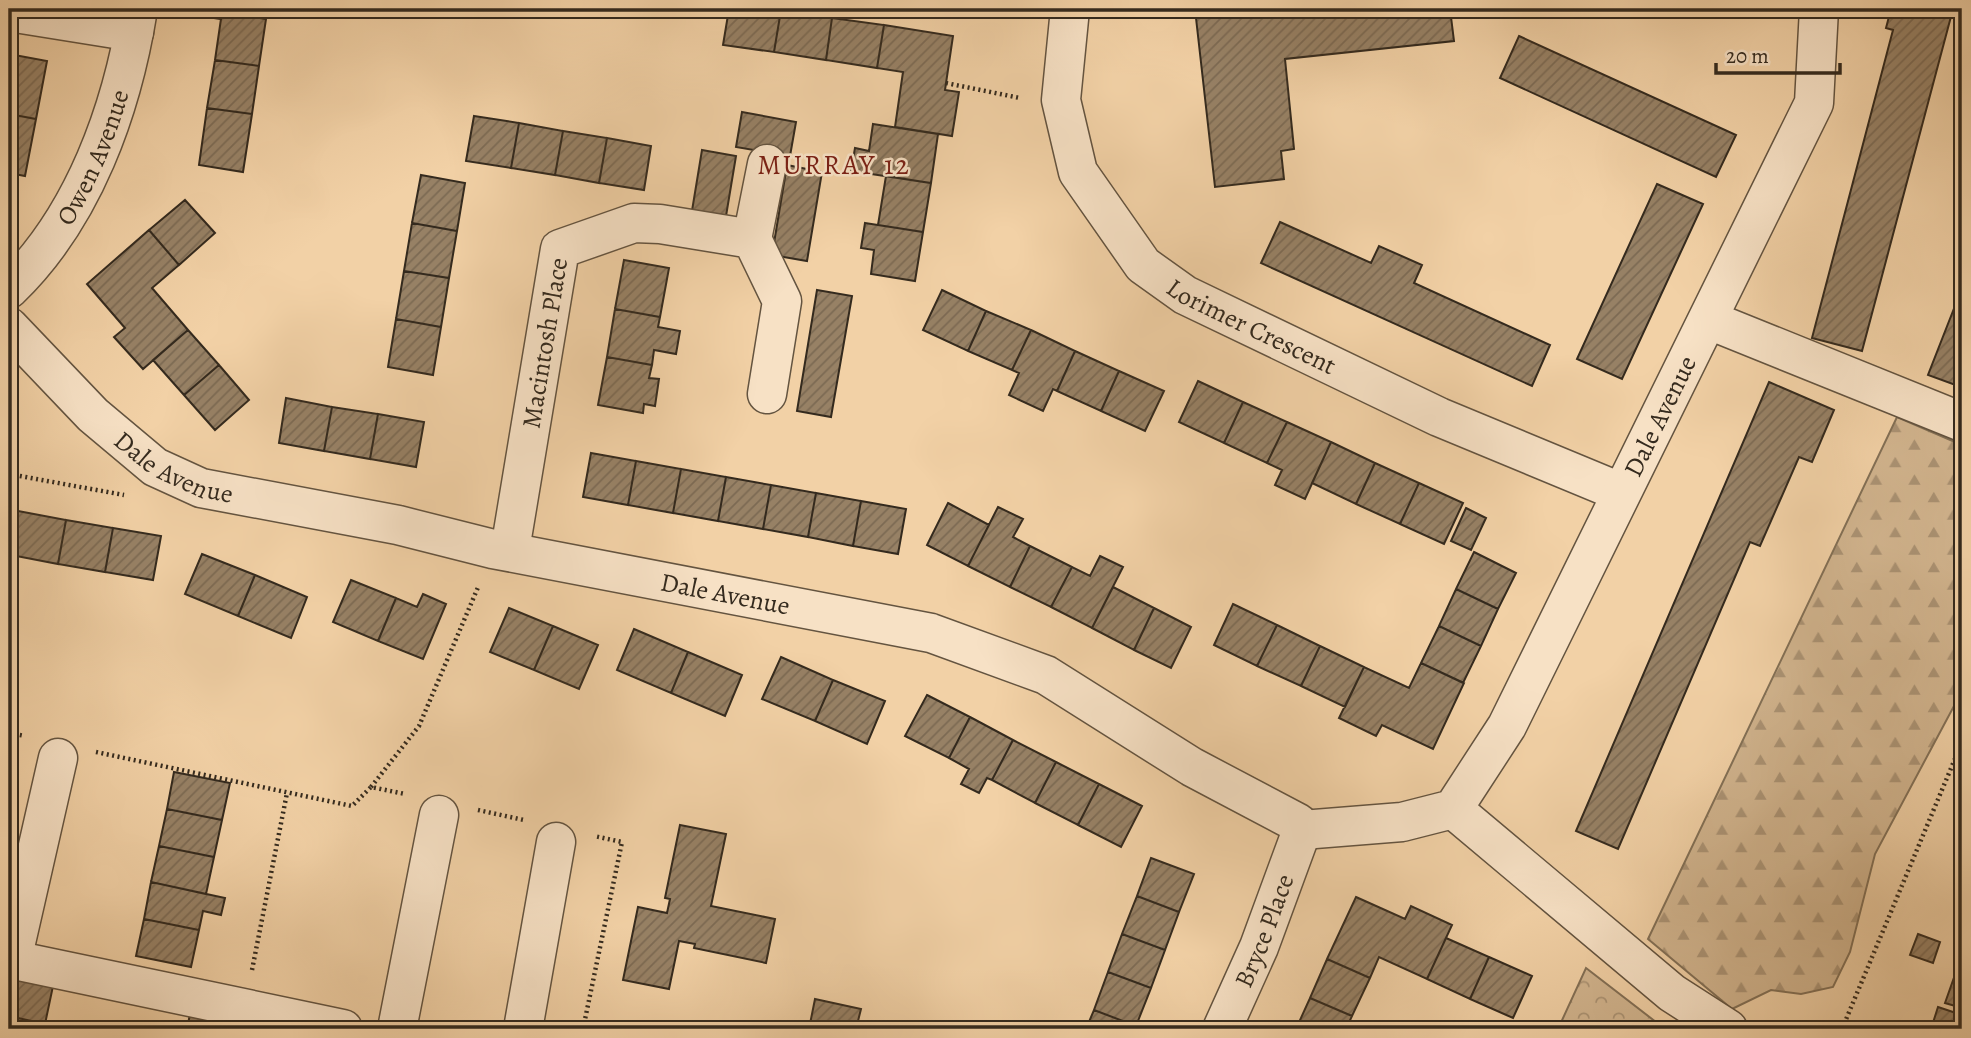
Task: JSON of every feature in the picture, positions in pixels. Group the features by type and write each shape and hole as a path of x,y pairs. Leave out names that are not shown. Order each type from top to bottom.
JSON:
{"street":[{"name":"Lorimer Crescent","path":"1070,9 1061,100 1078,172 1143,265 1185,295 1439,416 1620,492"},
{"name":"Dale Avenue","path":"1453,809 1507,726 1814,103 1819,9"},
{"path":"9,12 136,20"},
{"name":"Owen Avenue","path":"9,289 28,270 86,185 130,59 136,20"},
{"path":"767,164 752,239 782,301 767,394"},
{"name":"Macintosh Place","path":"502,549 560,249 634,223 660,224 752,239"},
{"path":"1709,320 1962,422"},
{"name":"Dale Avenue","path":"9,327 93,415 155,467 201,488 931,633 1046,675 1192,767 1298,822 1301,830"},
{"path":"61,749 11,960 343,1029"},
{"path":"397,1029 441,807"},
{"path":"1301,830 1402,822 1453,809 1672,993 1728,1029"},
{"name":"Bryce Place","path":"1222,1029 1259,947 1301,830"},
{"path":"523,1029 557,833"}],"path":[{"path":"946,83 1043,103 1061,100"},
{"path":"9,474 150,498 177,477"},
{"path":"9,733 61,749 352,806 371,787 419,726 502,549"},
{"path":"1842,1029 1962,742"},
{"path":"371,787 441,807 557,833 622,842 583,1029"},
{"path":"245,1008 287,793"}],"green space":[{"path":"1897,417 1962,445 1962,691 1875,854 1850,952 1833,987 1801,994 1771,990 1732,1009 1648,939"},
{"path":"1586,968 1665,1029 1558,1029"}],"building":[{"path":"209,9 267,9 266,19 222,12 221,19 207,17"},
{"path":"729,9 781,10 774,52 723,45"},
{"path":"1195,9 1450,9 1454,41 1285,59 1294,149 1281,151 1284,179 1215,187"},
{"path":"1891,9 1953,9 1862,351 1812,338 1893,30 1886,28"},
{"path":"781,10 832,18 826,60 774,52"},
{"path":"222,12 266,19 259,66 215,60"},
{"path":"832,18 884,25 877,68 826,60"},
{"path":"884,25 953,36 945,90 959,92 952,136 895,127 903,72 877,68"},
{"path":"1519,36 1736,135 1716,177 1500,78"},
{"path":"9,54 47,61 36,119 9,114"},
{"path":"215,60 259,66 252,114 207,108"},
{"path":"207,108 252,114 243,172 199,165"},
{"path":"742,112 796,122 790,156 736,147"},
{"path":"9,114 36,119 25,176 9,173"},
{"path":"474,116 519,123 511,168 466,161"},
{"path":"519,123 563,131 555,175 511,168"},
{"path":"873,124 938,134 931,183 851,171 855,148 869,151"},
{"path":"563,131 607,138 599,183 555,175"},
{"path":"607,138 651,146 644,190 599,183"},
{"path":"702,150 736,156 724,228 690,223"},
{"path":"787,165 822,172 807,261 772,255"},
{"path":"421,175 465,183 457,231 412,223"},
{"path":"886,176 931,183 923,232 878,225"},
{"path":"1657,184 1703,204 1622,379 1577,359"},
{"path":"185,200 215,233 179,265 149,230"},
{"path":"1280,222 1371,263 1379,246 1422,265 1414,283 1550,345 1532,386 1261,263"},
{"path":"412,223 457,231 449,278 404,271"},
{"path":"865,223 923,232 915,281 871,274 874,250 861,248"},
{"path":"149,230 179,265 152,288 188,330 143,369 114,337 125,328 87,284"},
{"path":"624,260 669,268 660,317 615,309"},
{"path":"404,271 449,278 441,327 396,319"},
{"path":"1962,288 1962,385 1961,387 1928,375"},
{"path":"817,290 852,296 831,417 797,411"},
{"path":"942,290 986,311 968,351 923,330"},
{"path":"615,309 660,317 658,327 680,331 676,354 654,350 652,365 607,357"},
{"path":"986,311 1031,330 1012,370 968,351"},
{"path":"396,319 441,327 433,375 388,367"},
{"path":"188,330 219,365 184,395 153,360"},
{"path":"1031,330 1075,351 1057,391 1053,389 1043,411 1009,395 1019,373 1012,370"},
{"path":"1075,351 1119,371 1101,411 1057,391"},
{"path":"607,357 652,365 649,378 659,379 655,406 644,404 643,413 598,405"},
{"path":"219,365 249,400 215,430 184,395"},
{"path":"1119,371 1164,391 1145,431 1101,411"},
{"path":"1198,381 1243,402 1224,443 1179,422"},
{"path":"1769,382 1834,410 1812,462 1799,457 1760,546 1750,542 1618,849 1576,831"},
{"path":"286,398 332,407 324,451 279,443"},
{"path":"1243,402 1287,422 1267,463 1224,443"},
{"path":"332,407 378,414 370,459 324,451"},
{"path":"378,414 424,422 416,467 370,459"},
{"path":"1287,422 1331,442 1305,499 1275,485 1282,470 1267,463"},
{"path":"1331,442 1375,463 1356,504 1312,483"},
{"path":"591,453 636,461 628,505 583,497"},
{"path":"636,461 681,469 673,513 628,505"},
{"path":"1375,463 1419,483 1400,524 1356,504"},
{"path":"681,469 726,477 718,521 673,513"},
{"path":"726,477 771,485 763,529 718,521"},
{"path":"1419,483 1463,503 1444,544 1400,524"},
{"path":"771,485 816,493 808,537 763,529"},
{"path":"816,493 861,501 853,546 808,537"},
{"path":"861,501 906,509 898,554 853,546"},
{"path":"948,503 989,525 968,566 927,545"},
{"path":"998,507 1023,519 1013,537 1030,546 1010,587 968,566"},
{"path":"1466,508 1486,518 1471,550 1451,541"},
{"path":"9,510 18,511 11,555 9,555"},
{"path":"18,511 66,520 58,564 11,555"},
{"path":"66,520 113,528 105,572 58,564"},
{"path":"113,528 161,536 153,580 105,572"},
{"path":"1030,546 1072,567 1051,607 1010,587"},
{"path":"1474,552 1516,573 1498,609 1456,589"},
{"path":"202,554 255,575 238,616 185,594"},
{"path":"1100,556 1123,567 1092,628 1051,607 1072,567 1090,576"},
{"path":"255,575 307,597 291,638 238,616"},
{"path":"351,580 396,598 378,641 333,622"},
{"path":"1113,587 1154,608 1134,650 1092,628"},
{"path":"1456,589 1498,609 1481,646 1439,626"},
{"path":"423,594 446,604 423,659 378,641 396,598 417,607"},
{"path":"1233,604 1277,625 1257,666 1214,645"},
{"path":"509,608 553,626 534,670 490,652"},
{"path":"1154,608 1191,627 1171,668 1134,650"},
{"path":"1277,625 1320,646 1301,686 1257,666"},
{"path":"553,626 598,645 579,689 534,670"},
{"path":"1439,626 1481,646 1463,683 1421,663"},
{"path":"634,629 688,652 671,693 617,670"},
{"path":"1320,646 1364,667 1345,707 1301,686"},
{"path":"688,652 742,675 725,716 671,693"},
{"path":"781,657 833,680 815,721 762,699"},
{"path":"1421,663 1464,683 1433,749 1382,725 1376,736 1339,718 1364,667 1409,688"},
{"path":"833,680 885,701 867,744 815,721"},
{"path":"927,695 970,717 949,758 905,736"},
{"path":"970,717 1013,740 992,780 987,778 979,793 961,784 969,769 949,758"},
{"path":"1013,740 1056,762 1035,803 992,780"},
{"path":"1056,762 1099,784 1078,825 1035,803"},
{"path":"174,772 230,783 222,820 167,809"},
{"path":"1099,784 1142,806 1121,847 1078,825"},
{"path":"167,809 222,820 214,857 159,846"},
{"path":"680,825 726,834 711,906 775,919 766,963 694,948 695,944 679,941 669,989 623,980 638,907 667,913 670,899 665,898"},
{"path":"159,846 214,857 206,894 151,882"},
{"path":"1151,858 1194,874 1179,912 1137,896"},
{"path":"151,882 225,898 221,915 203,911 199,930 144,919"},
{"path":"1137,896 1179,912 1165,950 1122,934"},
{"path":"1356,897 1405,919 1411,906 1452,925 1427,979 1379,957 1370,978 1327,959"},
{"path":"144,919 199,930 191,967 136,956"},
{"path":"1122,934 1165,950 1151,988 1108,972"},
{"path":"1918,934 1940,942 1933,963 1910,955"},
{"path":"1446,938 1489,957 1470,999 1427,979"},
{"path":"1489,957 1532,976 1513,1018 1470,999"},
{"path":"1327,959 1370,978 1352,1016 1310,998"},
{"path":"1957,969 1962,971 1962,1008 1945,1003"},
{"path":"1108,972 1151,988 1136,1026 1094,1010"},
{"path":"9,977 53,986 45,1024 9,1016"},
{"path":"1310,998 1352,1016 1346,1029 1296,1029"},
{"path":"815,999 861,1009 856,1029 809,1029"},
{"path":"1938,1007 1962,1015 1962,1029 1931,1029"},
{"path":"1094,1010 1136,1026 1135,1029 1086,1029"},
{"path":"190,1014 246,1026 245,1029 187,1029"},
{"path":"9,1016 45,1024 44,1029 9,1029"}],"district":[{"name":"MURRAY 12","path":"834,165"}]}
